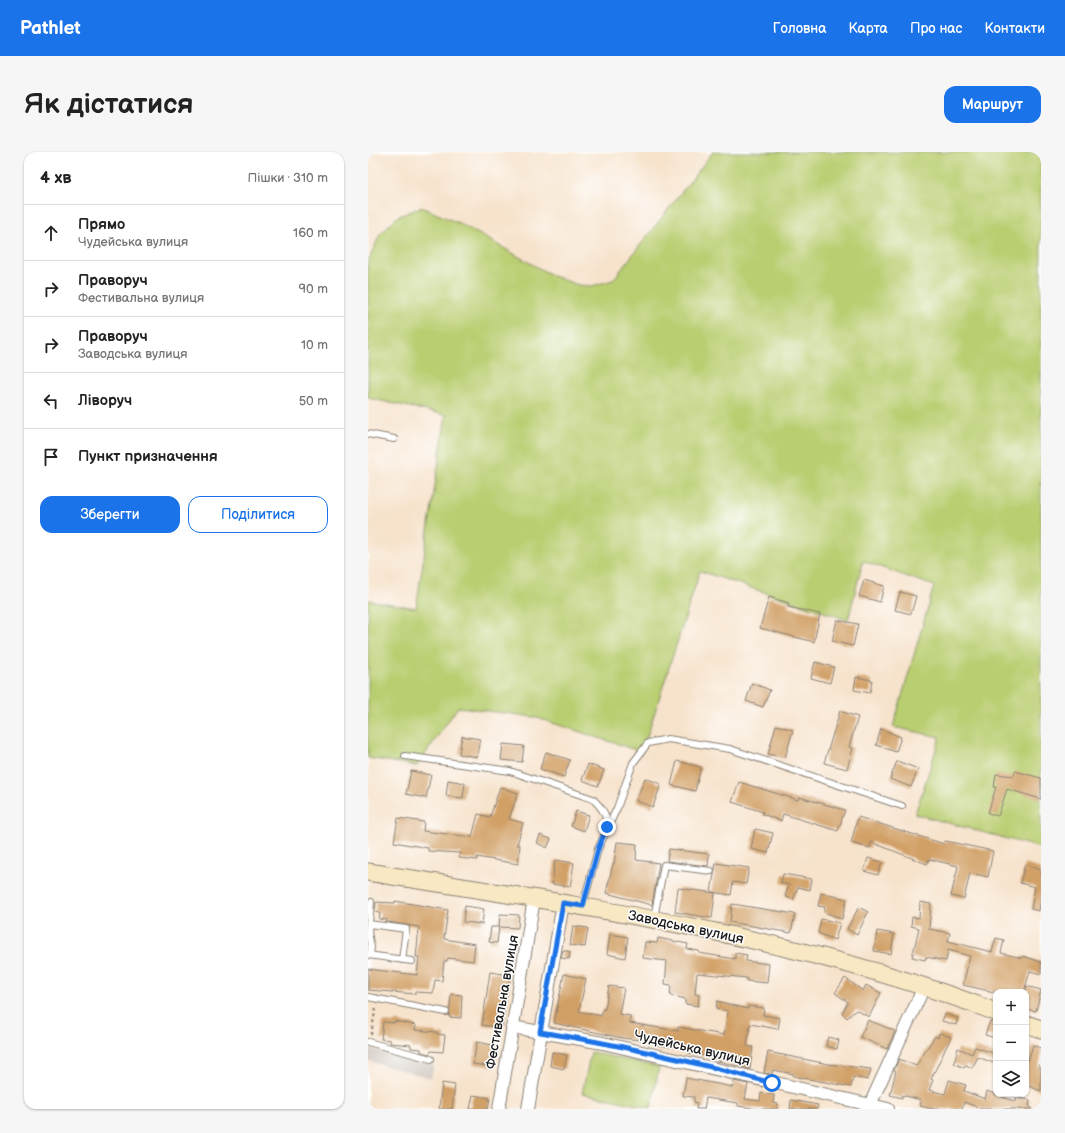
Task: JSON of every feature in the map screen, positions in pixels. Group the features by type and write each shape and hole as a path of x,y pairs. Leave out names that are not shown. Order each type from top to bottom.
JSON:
{"main road":[{"name":"Заводська вулиця","path":"368,872 583,906 715,932 847,963 924,987 993,1011"},
{"path":"1029,1025 1041,1029"}],"street":[{"name":"Фестивальна вулиця","path":"499,1109 534,899"},
{"path":"528,1109 563,903"},
{"path":"869,1107 924,987"},
{"name":"Чудейська вулиця","path":"512,1027 663,1056 869,1107 888,1109"}],"lane":[{"path":"368,434 394,439"},
{"path":"583,906 598,849 606,834 633,763 648,743 668,739 730,749 902,806"},
{"path":"406,756 510,771 593,798 603,808 607,819 606,834"},
{"path":"654,920 664,865 711,871"},
{"path":"371,902 368,932 371,947 369,955 412,961"},
{"path":"369,924 406,929 402,960"},
{"path":"368,997 446,1012"},
{"path":"369,1042 431,1059"}],"path":[{"path":"369,1042 378,999"}],"shaded area":[{"path":"368,1048 434,1065 431,1078 368,1061"}],"green space":[{"path":"713,152 1041,152 1041,848 915,814 940,737 893,727 934,586 863,561 848,620 700,571 642,752 534,717 458,707 417,766 368,758 368,600 416,608 446,415 368,398 368,262 380,234 397,217 421,207 461,224 553,276 578,285 592,286 613,280"},
{"path":"591,1052 659,1067 651,1108 582,1093"}],"building":[{"path":"864,580 884,586 880,602 859,596"},
{"path":"900,592 916,596 911,614 895,610"},
{"path":"769,597 789,603 788,607 820,614 814,642 760,628"},
{"path":"837,620 858,624 853,646 832,641"},
{"path":"815,662 834,667 830,683 811,678"},
{"path":"856,677 872,680 870,693 854,690"},
{"path":"752,683 770,690 763,707 746,701"},
{"path":"840,711 858,717 849,747 853,748 847,769 824,763"},
{"path":"776,725 793,730 785,758 768,754"},
{"path":"881,729 901,737 896,752 876,745"},
{"path":"462,736 480,739 477,757 459,754"},
{"path":"503,744 524,746 522,762 501,760"},
{"path":"546,752 570,760 564,777 540,769"},
{"path":"677,761 701,767 695,791 671,785"},
{"path":"897,761 918,769 911,787 890,779"},
{"path":"588,764 604,770 598,786 582,780"},
{"path":"411,771 431,775 426,798 406,794"},
{"path":"1015,771 1041,778 1041,799 1007,789 998,816 988,813 996,787 994,787 996,774 1014,776"},
{"path":"645,778 661,784 653,807 636,801"},
{"path":"448,780 465,783 463,798 446,796"},
{"path":"739,782 798,800 799,797 845,810 838,831 783,814 781,821 762,814 763,812 732,802"},
{"path":"500,787 518,793 509,819 523,823 517,845 520,845 518,864 477,857 477,860 459,858 460,853 428,851 428,848 394,842 398,818 424,822 423,831 472,837 478,814 490,817"},
{"path":"576,811 589,815 584,831 571,826"},
{"path":"858,817 944,844 945,841 993,851 988,877 970,873 964,899 951,896 958,866 929,859 927,864 871,842 870,848 851,843"},
{"path":"755,829 773,833 768,853 751,849"},
{"path":"540,835 551,839 547,848 537,843"},
{"path":"617,842 637,844 636,860 659,863 652,905 606,893 614,864"},
{"path":"669,849 709,854 708,866 667,861"},
{"path":"868,858 882,862 878,875 864,871"},
{"path":"555,860 574,863 570,887 552,884"},
{"path":"716,863 749,868 746,884 733,882 731,895 711,892"},
{"path":"1025,864 1041,869 1041,898 1039,911 1031,909 1035,887 1020,883"},
{"path":"783,874 812,879 810,890 798,887 793,900 785,896 789,885 781,883"},
{"path":"678,888 715,893 712,918 675,912"},
{"path":"821,893 847,899 842,919 824,912 825,907 818,906"},
{"path":"395,901 448,910 444,939 475,944 473,961 448,958 447,961 444,961 442,981 435,980 433,993 415,992 415,994 368,990 368,969 417,975 419,957 416,957 419,927 387,922 387,920 379,919 380,913 375,912 376,902 395,903"},
{"path":"920,902 931,904 929,929 950,933 948,941 992,952 996,938 1004,940 1001,953 1022,958 1023,956 1041,962 1041,974 1030,971 1025,989 993,989 993,992 963,985 970,956 948,950 946,961 926,957 925,960 912,957 919,928 911,926 912,917 919,918"},
{"path":"732,904 795,914 791,933 730,922"},
{"path":"465,906 484,909 482,924 463,922"},
{"path":"859,907 868,912 857,935 847,929"},
{"path":"500,914 519,915 518,928 499,927"},
{"path":"821,919 840,923 835,940 818,933"},
{"path":"573,926 588,928 585,947 570,945"},
{"path":"491,927 499,927 497,943 489,942"},
{"path":"877,931 894,934 891,954 874,951"},
{"path":"610,934 628,937 625,958 607,954"},
{"path":"658,938 688,944 687,949 699,951 699,953 735,959 735,953 747,955 746,961 769,964 767,983 747,981 747,978 697,973 695,994 699,995 698,1006 685,1004 685,999 670,995 671,985 665,984 667,961 643,958 645,942 657,943"},
{"path":"563,950 570,952 569,959 561,958"},
{"path":"490,972 510,975 502,1028 482,1025"},
{"path":"564,974 586,979 579,1011 601,1016 603,1009 605,1009 609,986 624,988 619,1014 630,1016 630,1023 678,1031 678,1027 724,1035 728,1011 716,1009 717,1001 748,1009 748,1006 764,1008 763,1015 780,1018 778,1029 750,1024 747,1046 753,1047 750,1069 718,1061 719,1058 688,1053 688,1049 657,1045 657,1042 622,1038 554,1023"},
{"path":"845,978 863,991 866,985 881,993 869,1017 856,1010 847,1018 842,1013 848,1002 835,993"},
{"path":"1026,986 1041,990 1036,1011 1029,1010 1029,989 1026,989"},
{"path":"451,994 462,995 461,1018 449,1017"},
{"path":"945,1014 958,1018 956,1025 942,1021"},
{"path":"868,1020 895,1031 887,1049 860,1037"},
{"path":"394,1021 416,1025 415,1030 437,1032 437,1034 445,1035 443,1052 431,1051 429,1054 421,1052 421,1049 411,1048 411,1045 390,1043 390,1040 381,1039 383,1022 394,1023"},
{"path":"990,1021 993,1022 993,1037 985,1035"},
{"path":"939,1033 951,1037 931,1079 933,1080 929,1090 945,1094 949,1080 966,1085 964,1091 985,1099 987,1091 993,1093 993,1097 1003,1097 1016,1102 1016,1098 1030,1100 1029,1106 1033,1109 982,1109 964,1102 962,1109 933,1109 920,1106 921,1100 902,1095 902,1098 890,1095 896,1071 894,1070 899,1059 916,1066 935,1036 938,1038"},
{"path":"828,1037 839,1040 837,1049 826,1046"},
{"path":"477,1042 498,1046 494,1067 473,1064"},
{"path":"1033,1045 1041,1048 1041,1060 1038,1067 1041,1068 1041,1091 1029,1086 1029,1058"},
{"path":"975,1047 993,1053 993,1063 978,1057 972,1068 966,1065 964,1068 954,1063 958,1048 972,1054"},
{"path":"552,1052 567,1055 564,1069 550,1066"},
{"path":"768,1052 828,1064 871,1069 868,1080 853,1077 851,1087 793,1076 794,1074 773,1070 772,1074 764,1073"},
{"path":"686,1078 733,1087 734,1081 748,1084 745,1099 760,1101 761,1093 774,1095 773,1103 778,1104 777,1109 758,1109 738,1106 738,1103 706,1098 704,1109 696,1109 697,1103 694,1102 694,1097 683,1096"},
{"path":"442,1083 455,1085 452,1109 439,1109"},
{"path":"473,1095 490,1098 488,1109 470,1109"},
{"path":"791,1100 818,1105 817,1109 790,1109"}],"route":[{"path":"607,827 606,834 598,849 583,906 563,903 540,1032 603,1043 686,1061 772,1083"}]}
